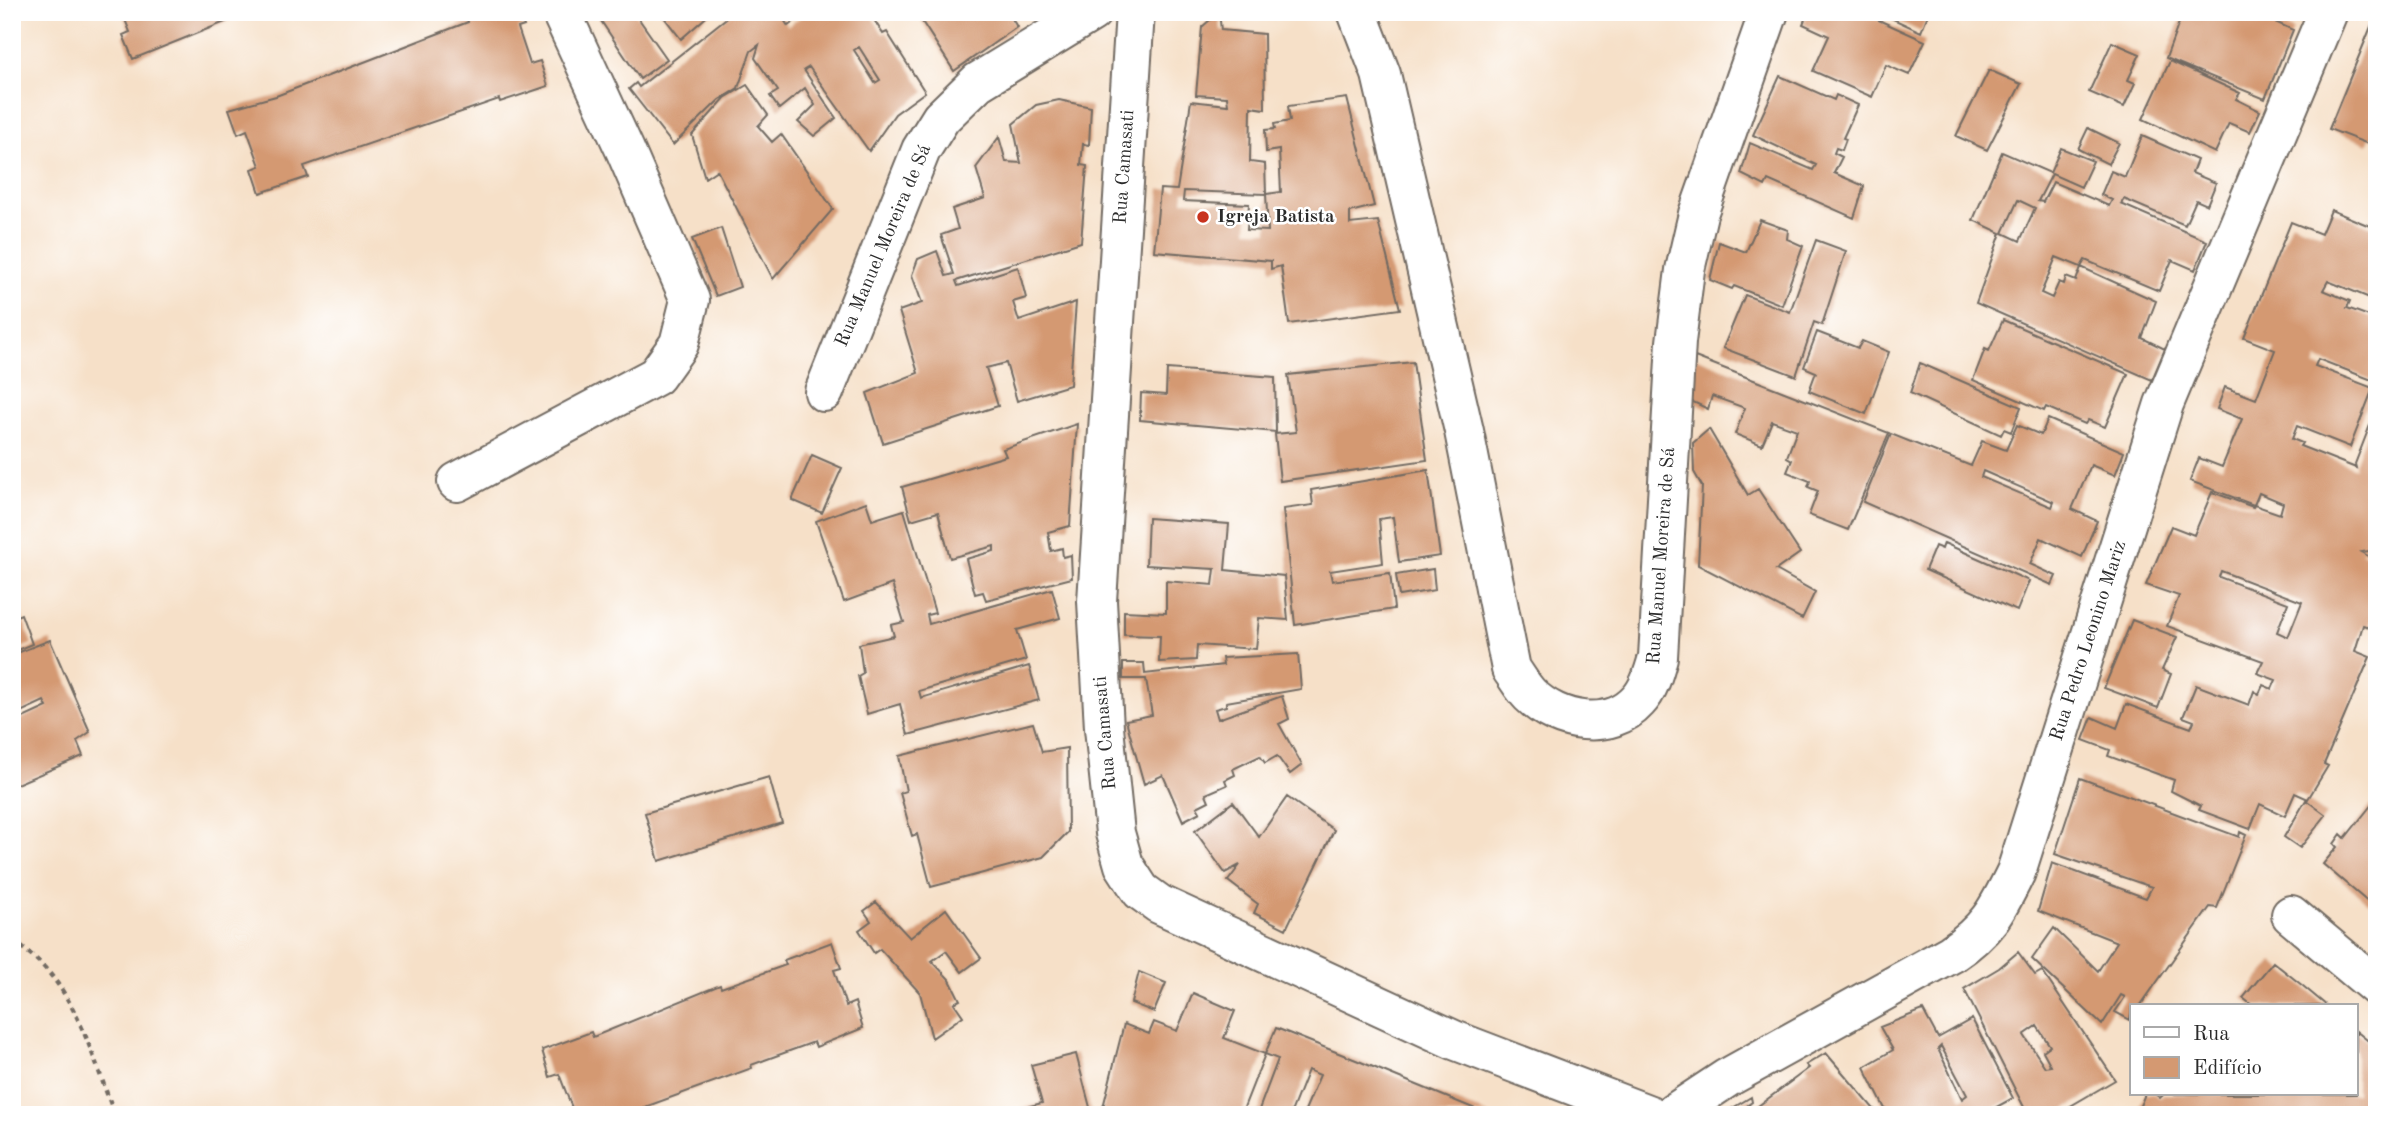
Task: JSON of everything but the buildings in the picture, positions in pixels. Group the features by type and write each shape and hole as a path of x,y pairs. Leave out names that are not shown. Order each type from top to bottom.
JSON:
{"street":[{"path":"457,482 656,376 679,344 690,300 561,12"},
{"name":"Rua Manuel Moreira de Sá","path":"824,392 921,150 942,118 978,82 1092,12"},
{"name":"Rua Camasati","path":"1135,12 1097,601 1105,741 1115,833 1124,865 1141,891 1159,904 1454,1040 1650,1115"},
{"name":"Rua Manuel Moreira de Sá","path":"1357,12 1384,87 1464,431 1511,669 1529,694 1543,706 1563,716 1597,722 1621,715 1639,701 1652,679 1658,657 1676,342 1685,270 1698,214 1769,12"},
{"name":"Rua Pedro Leonino Mariz","path":"1671,1115 1727,1078 1951,954 1978,936 2000,905 2016,873 2164,404 2328,12"},
{"path":"2291,915 2377,987"}],"path":[{"path":"12,942 31,952 68,995 115,1115"}],"place":[{"name":"Igreja Batista","path":"1203,217"}]}
